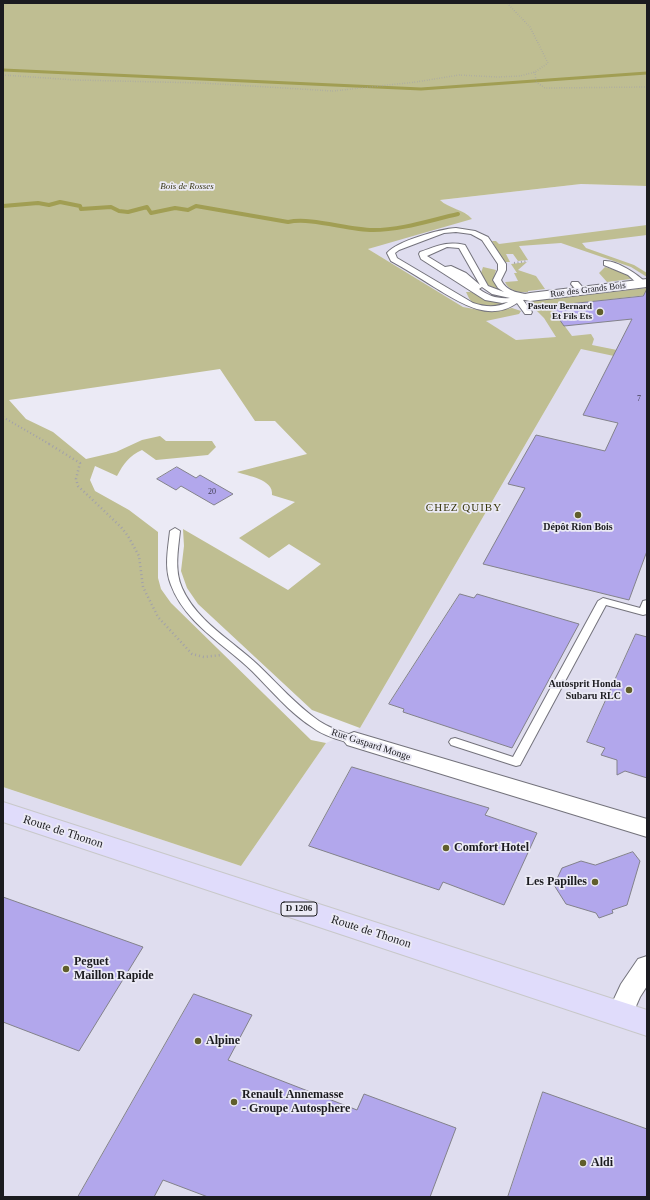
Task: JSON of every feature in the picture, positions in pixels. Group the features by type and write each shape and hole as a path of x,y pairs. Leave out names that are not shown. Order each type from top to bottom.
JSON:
{"main road":[{"name":"Route de Thonon","path":"3,812 647,1023"}],"street":[{"name":"Rue des Grands Bois","path":"523,297 578,287 645,283"},
{"name":"Rue Gaspard Monge","path":"354,740 647,828"},
{"path":"620,1014 630,991 647,966"}],"lane":[{"path":"461,230 473,232 485,239 502,264 502,270 497,280 500,286 504,290 523,297 510,306 501,308 488,309 474,307 394,259 391,253 396,248 443,232 461,230"},
{"path":"448,245 457,245 462,247 487,288 502,294 523,297 498,300 484,297 428,261 423,256 425,252 448,245"},
{"path":"456,271 462,267 469,257"},
{"path":"428,261 456,271 475,283 484,297"},
{"path":"607,263 631,273 645,283"},
{"path":"523,297 528,312"},
{"name":"Rue Gaspard Monge","path":"175,532 172,565 174,580 178,591 193,612 254,668 292,706 310,720 330,732 354,740"},
{"path":"455,742 516,762 603,601 643,612 647,603"}],"path":[{"path":"3,76 75,80 210,84 333,91 416,82 459,75 498,77 520,76 536,72 548,63 530,27 507,3"},
{"path":"536,72 536,82 545,88 647,87"},
{"path":"3,417 80,463 76,479 78,486 121,527 128,536 139,556 143,587 150,603 158,617 187,650 192,654 208,657 220,656 234,650"}],"shaded area":[{"path":"581,184 647,186 647,1197 3,1197 3,787 241,866 326,743 360,728 581,349 577,336 516,340 368,249 468,214 449,207 440,200"}],"green space":[{"name":"Bois de Rosses","path":"3,3 647,3 647,186 581,184 440,200 465,213 472,219 368,249 463,307 490,312 512,308 521,311 519,314 486,321 516,340 556,337 544,318 529,303 531,301 647,288 647,295 550,306 572,336 591,334 594,339 592,345 617,350 647,363 581,349 360,728 312,710 198,604 187,588 181,571 184,546 183,529 288,590 321,564 289,544 269,558 239,538 295,502 272,495 269,485 259,479 237,472 307,454 275,421 255,421 220,369 9,400 26,419 53,432 86,459 116,452 142,440 160,436 166,441 212,441 216,447 208,455 156,460 142,450 127,460 117,476 95,466 90,480 95,491 129,510 158,532 158,578 161,589 171,603 311,740 326,743 241,866 3,787"},
{"path":"647,225 647,235 582,243 586,248 634,265 647,273 647,277 631,267 561,243 519,246 528,260 518,261 513,254 506,254 510,262 504,262 492,241 496,241 499,244"},
{"path":"527,262 518,270 536,276 545,289 528,292 515,291 509,288 505,282 518,281 514,273 517,273 511,264"},
{"path":"483,267 496,270 494,281 500,290 488,285 481,273"},
{"path":"605,267 626,273 631,279 607,282 599,273"},
{"path":"466,292 471,292 490,301 508,303 479,306 469,299"}],"building":[{"name":"Dépôt Rion Bois","path":"647,289 647,551 629,600 483,564 525,488 508,484 536,435 605,451 618,423 583,415 632,319 564,326 550,306 643,296"},
{"path":"177,467 196,478 200,475 233,494 214,505 181,486 176,490 157,479"},
{"path":"460,594 474,598 477,594 579,624 512,748 403,712 404,709 389,704"},
{"name":"Autosprit Honda Subaru RLC","path":"636,634 647,637 647,778 625,771 617,775 617,760 601,755 605,748 587,742"},
{"path":"352,767 489,808 485,815 537,833 504,905 443,882 439,890 309,846"},
{"name":"Les Papilles","path":"633,852 640,861 627,905 612,910 613,913 599,918 596,913 566,904 554,885 562,868 581,861 595,865"},
{"name":"Peguet Maillon Rapide","path":"3,897 143,947 79,1051 3,1022"},
{"name":"Renault Annemasse - Groupe Autosphere","path":"194,994 252,1015 228,1060 357,1110 364,1094 456,1128 430,1197 208,1197 163,1180 154,1197 78,1197"},
{"name":"Aldi","path":"543,1092 647,1129 647,1197 508,1197"}],"waterway":[{"path":"3,70 421,89 647,73"},
{"path":"3,206 38,203 49,205 60,202 80,206 81,209 111,207 119,211 128,212 147,207 151,213 175,208 188,210 196,206 288,222 319,222 373,230 406,227 458,214"}],"place":[{"name":"Pasteur Bernard Et Fils Ets","path":"600,312"},
{"name":"Dépôt Rion Bois","path":"578,515"},
{"name":"Autosprit Honda Subaru RLC","path":"629,690"},
{"name":"Comfort Hotel","path":"446,848"},
{"name":"Les Papilles","path":"595,882"},
{"name":"Peguet Maillon Rapide","path":"66,969"},
{"name":"Alpine","path":"198,1041"},
{"name":"Renault Annemasse - Groupe Autosphere","path":"234,1102"},
{"name":"Aldi","path":"583,1163"}],"district":[{"name":"CHEZ QUIBY","path":"464,508"}]}
